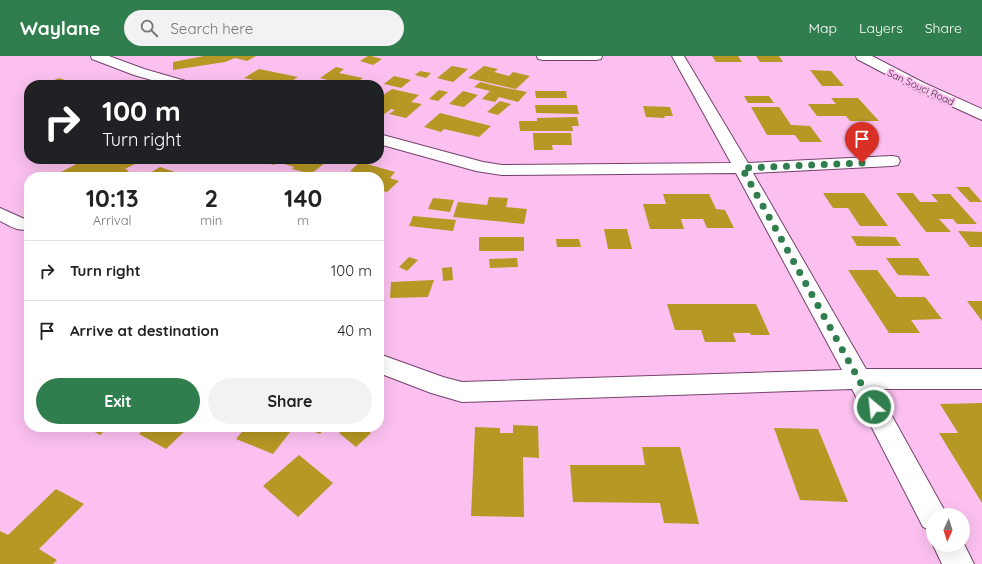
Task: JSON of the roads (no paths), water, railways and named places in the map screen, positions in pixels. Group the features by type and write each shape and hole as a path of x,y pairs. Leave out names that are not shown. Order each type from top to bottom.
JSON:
{"street":[{"path":"97,56 138,72 166,80"},
{"path":"543,56 596,56"},
{"path":"678,56 709,108 859,379 928,508"},
{"name":"San Souci Road","path":"862,56 887,71 982,115"},
{"path":"384,140 482,167 502,170 742,168 892,161"},
{"path":"0,214 22,225"},
{"path":"384,365 440,386 462,392 859,379 982,379"},
{"path":"952,552 958,564"}]}
